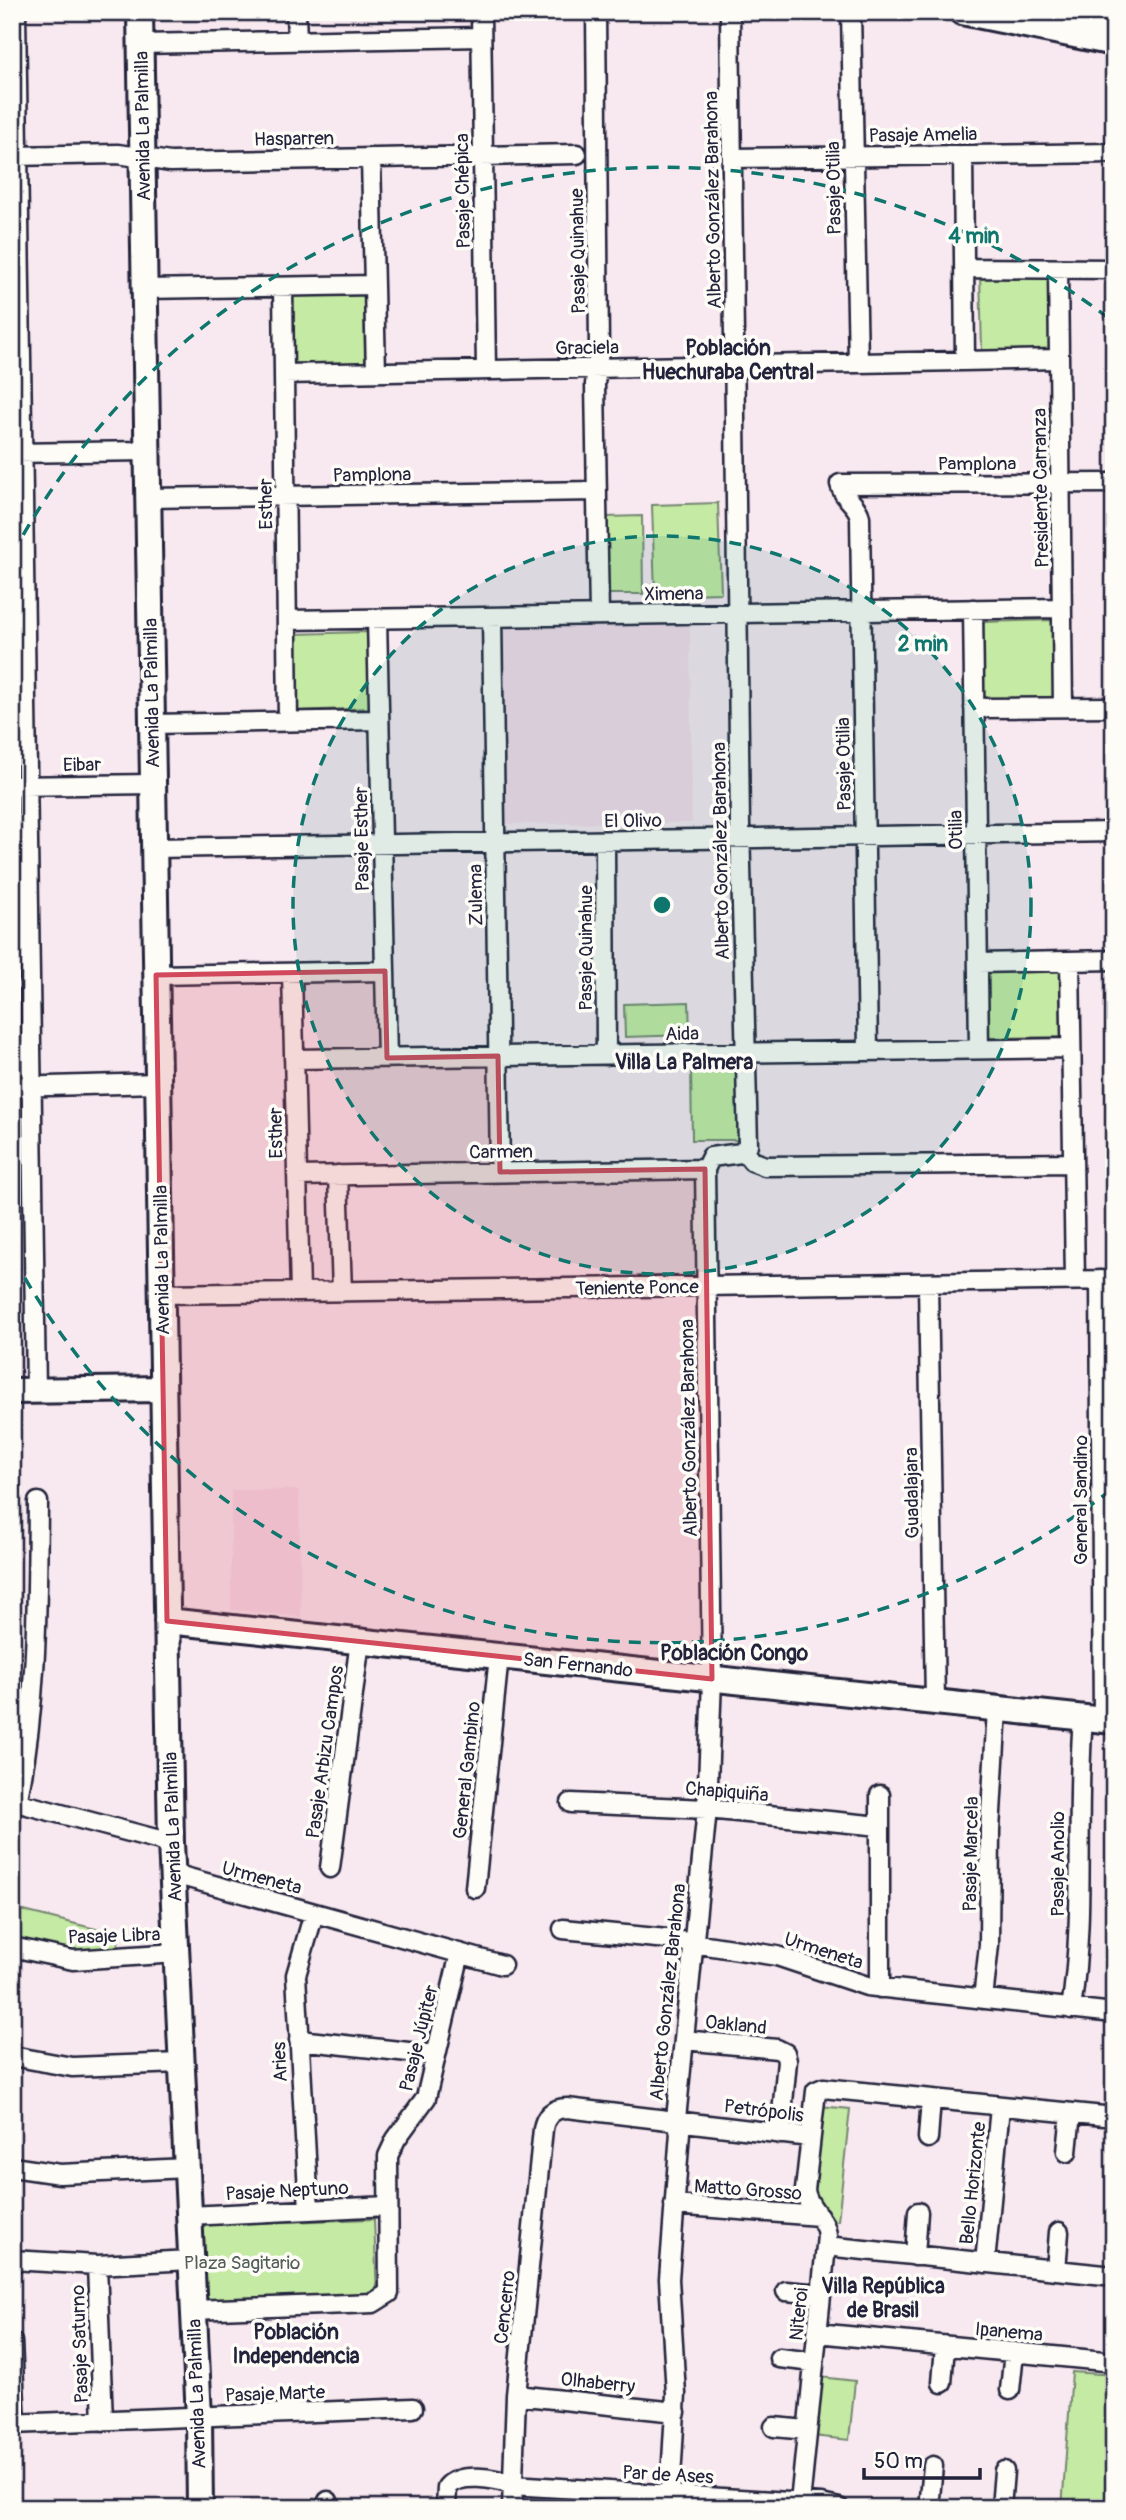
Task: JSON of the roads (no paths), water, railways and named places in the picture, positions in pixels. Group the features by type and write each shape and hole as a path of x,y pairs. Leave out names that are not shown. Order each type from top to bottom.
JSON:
{"street":[{"path":"16,12 20,786 31,1086 24,1391 163,1389"},
{"name":"Avenida La Palmilla","path":"140,12 171,1843 199,2417 200,2508"},
{"path":"296,12 297,41"},
{"name":"Pasaje Chépica","path":"481,12 486,370"},
{"name":"Pasaje Quinahue","path":"596,12 599,615"},
{"name":"Alberto González Barahona","path":"730,12 740,839 748,1145 744,1152"},
{"name":"Pasaje Otilia","path":"851,12 858,363"},
{"path":"961,12 1114,43"},
{"path":"1064,13 1114,24"},
{"path":"140,44 481,37"},
{"name":"Pasaje Amelia","path":"732,158 1114,153"},
{"name":"Hasparren","path":"15,156 118,154 170,162 576,154"},
{"path":"962,155 965,361"},
{"path":"371,158 376,372"},
{"path":"964,268 1114,269"},
{"name":"Presidente Carranza","path":"1058,269 1063,707"},
{"path":"145,289 374,285"},
{"name":"Esther","path":"283,287 288,721"},
{"name":"Graciela","path":"284,374 1059,359"},
{"path":"17,453 147,451"},
{"name":"Pamplona","path":"840,484 1114,483"},
{"name":"Pasaje Otilia","path":"840,484 844,496 856,506 860,517 868,1051"},
{"name":"Pamplona","path":"148,498 597,491"},
{"name":"Ximena","path":"287,620 1062,608"},
{"name":"Otilia","path":"973,609 979,1049"},
{"name":"Zulema","path":"492,617 500,1172"},
{"name":"Pasaje Esther","path":"377,619 387,1058"},
{"path":"974,708 1114,707"},
{"path":"152,724 379,720"},
{"name":"Eibar","path":"20,786 153,784"},
{"name":"El Olivo","path":"154,848 1114,832"},
{"name":"Pasaje Quinahue","path":"605,841 606,1055"},
{"path":"978,963 1114,960"},
{"path":"1070,961 1075,1280"},
{"path":"156,975 385,971"},
{"name":"Esther","path":"292,973 300,1292"},
{"name":"Aida","path":"294,1059 1071,1048"},
{"path":"12,1087 158,1083"},
{"path":"705,1169 708,1159 715,1155 744,1152 752,1161 765,1166 1073,1163"},
{"name":"Alberto González Barahona","path":"670,2495 676,2412 669,2288 680,2132 676,2119 707,1809 712,1679 705,1169"},
{"name":"Carmen","path":"297,1176 705,1169"},
{"path":"338,1175 342,1292"},
{"name":"Teniente Ponce","path":"161,1294 1107,1280"},
{"name":"General Sandino","path":"1100,1720 1107,1280"},
{"name":"Guadalajara","path":"928,1283 935,1702"},
{"path":"38,1502 37,1661 30,1732 14,1802 171,1843"},
{"name":"San Fernando","path":"167,1620 1100,1720"},
{"name":"Pasaje Arbizu Campos","path":"330,1868 360,1641"},
{"name":"General Gambino","path":"475,1888 499,1656"},
{"name":"Pasaje Marcela","path":"983,1999 989,1935 990,1802 997,1709"},
{"name":"Pasaje Anolio","path":"1071,2009 1079,1937 1077,1810 1100,1720"},
{"path":"880,1795 880,1988"},
{"name":"Chapiquiña","path":"571,1803 707,1809 880,1826"},
{"name":"Urmeneta","path":"174,1874 502,1965"},
{"name":"Aries","path":"309,2210 296,1975 314,1913"},
{"name":"Urmeneta","path":"563,1929 777,1956 842,1980 880,1988 1114,2013"},
{"name":"Pasaje Libra","path":"12,1947 81,1960 177,1953"},
{"name":"Pasaje Júpiter","path":"193,2310 382,2300 389,2293 388,2156 396,2139 422,2106 460,1953"},
{"path":"299,2040 436,2055"},
{"name":"Oakland","path":"684,2040 777,2049 785,2053 788,2061 780,2134"},
{"path":"12,2056 72,2067 181,2063"},
{"name":"Petrópolis","path":"551,2112 567,2108 810,2137 814,2095 819,2089 1114,2118"},
{"path":"928,2138 931,2099"},
{"name":"Bello Horizonte","path":"985,2263 1000,2107"},
{"name":"Cencerro","path":"512,2508 516,2395 543,2129 551,2112"},
{"path":"1068,2152 1071,2113"},
{"name":"Niteroi","path":"800,2503 827,2228 808,2203 804,2190 810,2137"},
{"path":"12,2167 60,2174 187,2168"},
{"name":"Matto Grosso","path":"674,2205 819,2216"},
{"name":"Pasaje Neptuno","path":"189,2216 388,2206"},
{"path":"915,2256 918,2212"},
{"path":"1056,2270 1059,2232"},
{"path":"826,2246 1114,2276"},
{"path":"12,2260 97,2265 190,2260"},
{"name":"Pasaje Saturno","path":"97,2265 103,2421"},
{"path":"786,2291 821,2294"},
{"name":"Ipanema","path":"817,2333 1114,2361"},
{"path":"12,2342 14,2424"},
{"path":"942,2383 945,2346"},
{"path":"1010,2390 1014,2352"},
{"path":"779,2358 814,2362"},
{"name":"Olhaberry","path":"516,2395 676,2412"},
{"name":"Pasaje Marte","path":"14,2424 413,2409"},
{"path":"774,2427 807,2430"},
{"path":"929,2508 933,2466"},
{"path":"1001,2508 1004,2471"},
{"name":"Par de Ases","path":"446,2508 446,2492 450,2483 461,2479 781,2505 800,2503 830,2506"}],"district":[{"name":"Población Huechuraba Central","path":"728,360"},
{"name":"Villa La Palmera","path":"684,1062"},
{"name":"Población Congo","path":"734,1653"},
{"name":"Villa República de Brasil","path":"883,2298"},
{"name":"Población Independencia","path":"296,2344"}],"park label":[{"name":"Plaza Sagitario","path":"242,2262"}]}
